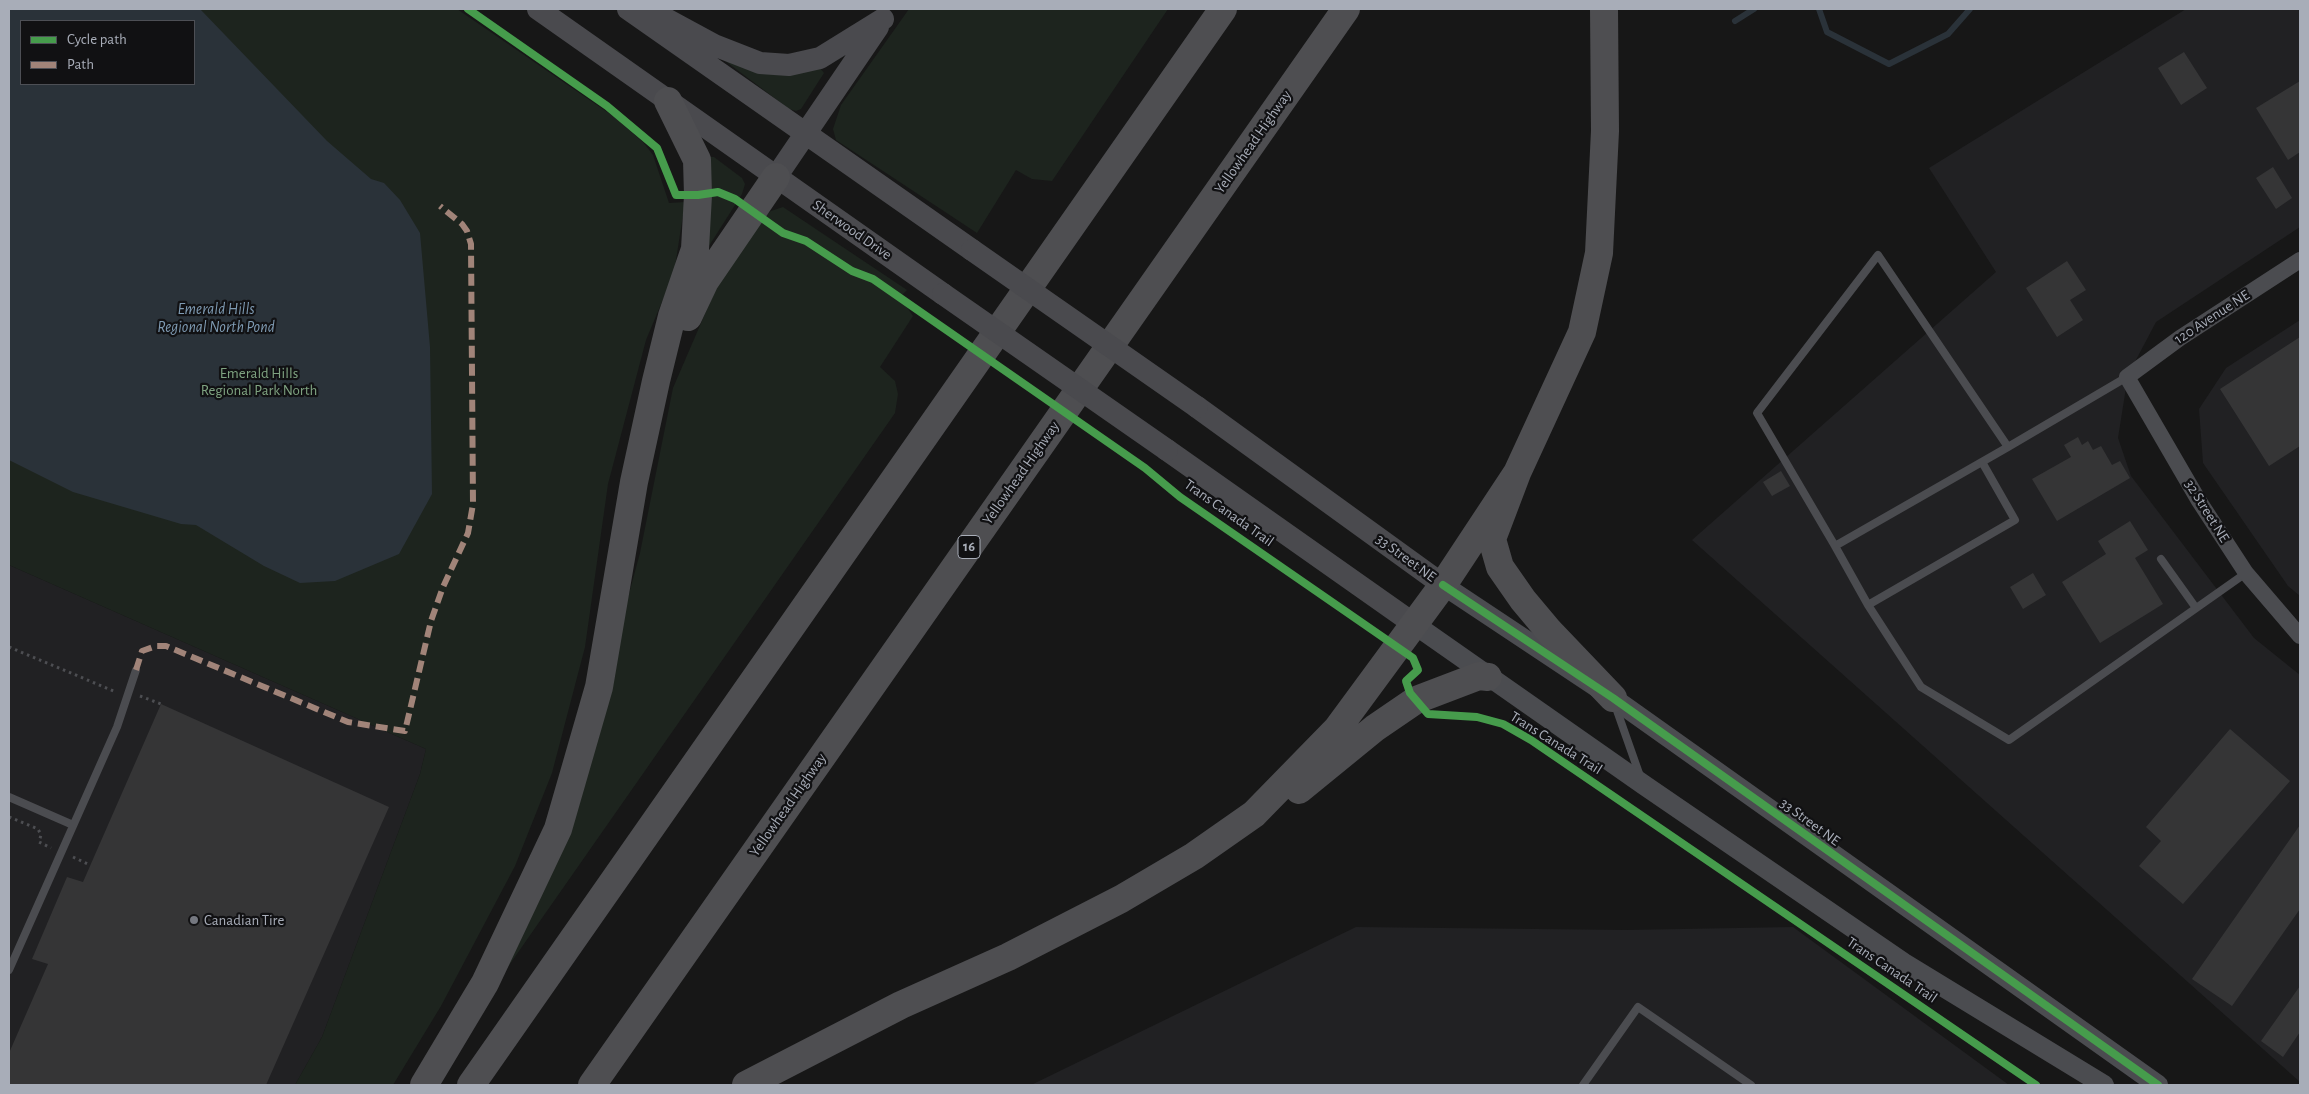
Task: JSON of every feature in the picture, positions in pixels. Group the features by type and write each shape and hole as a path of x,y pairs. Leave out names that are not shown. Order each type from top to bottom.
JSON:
{"highway":[{"path":"471,1085 1223,9"},
{"name":"Yellowhead Highway","path":"592,1085 1346,9"},
{"path":"1604,9 1605,131 1599,253 1582,332 1517,473 1492,539 1500,567 1524,600 1549,631 1613,698"},
{"path":"424,1085 485,983 558,829 599,687 634,482 656,381 672,316 695,250 698,195 697,160 668,101"},
{"path":"656,381 705,281 776,177"},
{"path":"746,1085 902,1005 1008,957 1121,899 1194,856 1254,814 1338,729 1443,584 1517,473"},
{"path":"1254,814 1283,803 1375,728 1416,700 1479,676 1488,677"}],"main road":[{"name":"Sherwood Drive","path":"538,9 1414,624"},
{"path":"628,9 806,134"},
{"path":"647,9 714,45 760,63 789,65 820,58 887,14"},
{"path":"776,177 887,14"},
{"name":"33 Street NE","path":"806,134 1197,407 1443,584"}],"street":[{"name":"120 Avenue NE","path":"2127,377 2180,338 2300,260"},
{"name":"32 Street NE","path":"2127,377 2199,501 2246,573 2300,636"},
{"name":"33 Street NE","path":"1443,584 1613,698 2158,1085"},
{"path":"1414,624 1904,964 2104,1085"}],"lane":[{"path":"2008,448 1878,255 1757,413 1868,605 1921,687 2009,740 2246,573"},
{"path":"1835,546 2008,448 2127,377"},
{"path":"1868,605 2015,520 1982,462"},
{"path":"2161,559 2196,608"},
{"path":"9,970 117,727 136,670"},
{"path":"1613,698 1644,785"},
{"path":"9,797 73,825"},
{"path":"1583,1085 1638,1007 1751,1085"}],"path":[{"path":"9,647 110,692 142,697 161,704"},
{"path":"9,817 38,829 42,835 39,842 90,865"}],"shaded area":[{"path":"2186,9 2300,9 2300,227 2156,322 2128,375 2118,438 2131,476 2254,638 2300,675 2300,1082 1692,540 1996,272 1929,168"},
{"path":"2300,320 2300,596 2288,586 2203,463 2199,409 2226,368"},
{"path":"9,565 426,749 420,774 322,1037 295,1085 9,1085"},
{"path":"1356,927 1626,930 1793,927 2009,1085 1031,1085"}],"green space":[{"name":"Emerald Hills Regional Park North","path":"9,9 457,9 613,116 643,142 653,155 669,203 685,202 674,273 646,340 608,484 585,647 552,773 515,866 441,1006 393,1085 295,1085 322,1037 420,774 426,749 9,565"},
{"path":"909,9 1168,9 1052,181 1032,179 1016,170 977,233 836,140 833,129 841,105"},
{"path":"720,57 821,69 824,73 801,109 796,111 789,109"},
{"path":"710,157 714,157 742,178 745,184 742,194 702,257"},
{"path":"783,207 907,290 900,297 913,316 880,367 895,381 898,394 895,413 468,1024 500,965 623,616 640,553 673,388 723,272 748,230 771,211"}],"water":[{"name":"Emerald Hills Regional North Pond","path":"9,9 200,9 327,141 371,179 384,183 400,200 420,233 430,347 432,494 399,554 335,581 300,583 264,566 196,525 181,524 73,492 9,460"}],"building":[{"path":"2184,52 2207,88 2181,105 2158,68"},
{"path":"2300,81 2300,152 2288,160 2256,108"},
{"path":"2273,167 2292,198 2276,209 2256,178"},
{"path":"2067,261 2086,290 2070,300 2083,320 2057,337 2026,288"},
{"path":"2300,337 2300,446 2269,466 2220,389"},
{"path":"2078,437 2082,445 2088,441 2093,450 2101,446 2112,465 2120,461 2130,478 2057,521 2032,479 2071,457 2064,445"},
{"path":"1781,471 1790,486 1772,496 1763,482"},
{"path":"2130,521 2148,550 2135,558 2163,604 2100,643 2062,582 2106,554 2098,541"},
{"path":"2033,573 2046,595 2023,609 2010,587"},
{"name":"Canadian Tire","path":"161,704 389,807 266,1085 9,1085 9,1053 48,964 32,959 67,877 83,882"},
{"path":"2230,729 2290,781 2183,904 2139,866 2161,841 2146,827"},
{"path":"2300,825 2300,909 2232,1006 2192,979"},
{"path":"2300,986 2300,1032 2283,1057 2261,1041"}],"waterway":[{"path":"1735,21 1754,9"},
{"path":"1819,9 1827,32 1889,64 1948,34 1970,9"}],"marked path":[{"path":"136,670 142,651 156,646 166,646 348,722 405,731 431,621 443,587 468,533 473,504 471,244 467,231 462,224 440,206"}],"cycle path":[{"name":"Trans Canada Trail","path":"468,9 607,106 657,148 676,195 698,195 718,192 735,199 783,233 806,241 852,271 873,279 1145,468 1180,497 1413,658 1418,670 1406,681 1410,693 1428,714 1477,717 1503,724 1531,740 2036,1085"},
{"path":"1443,585 1613,698 2158,1085"}],"place":[{"name":"Canadian Tire","path":"194,920"}]}
